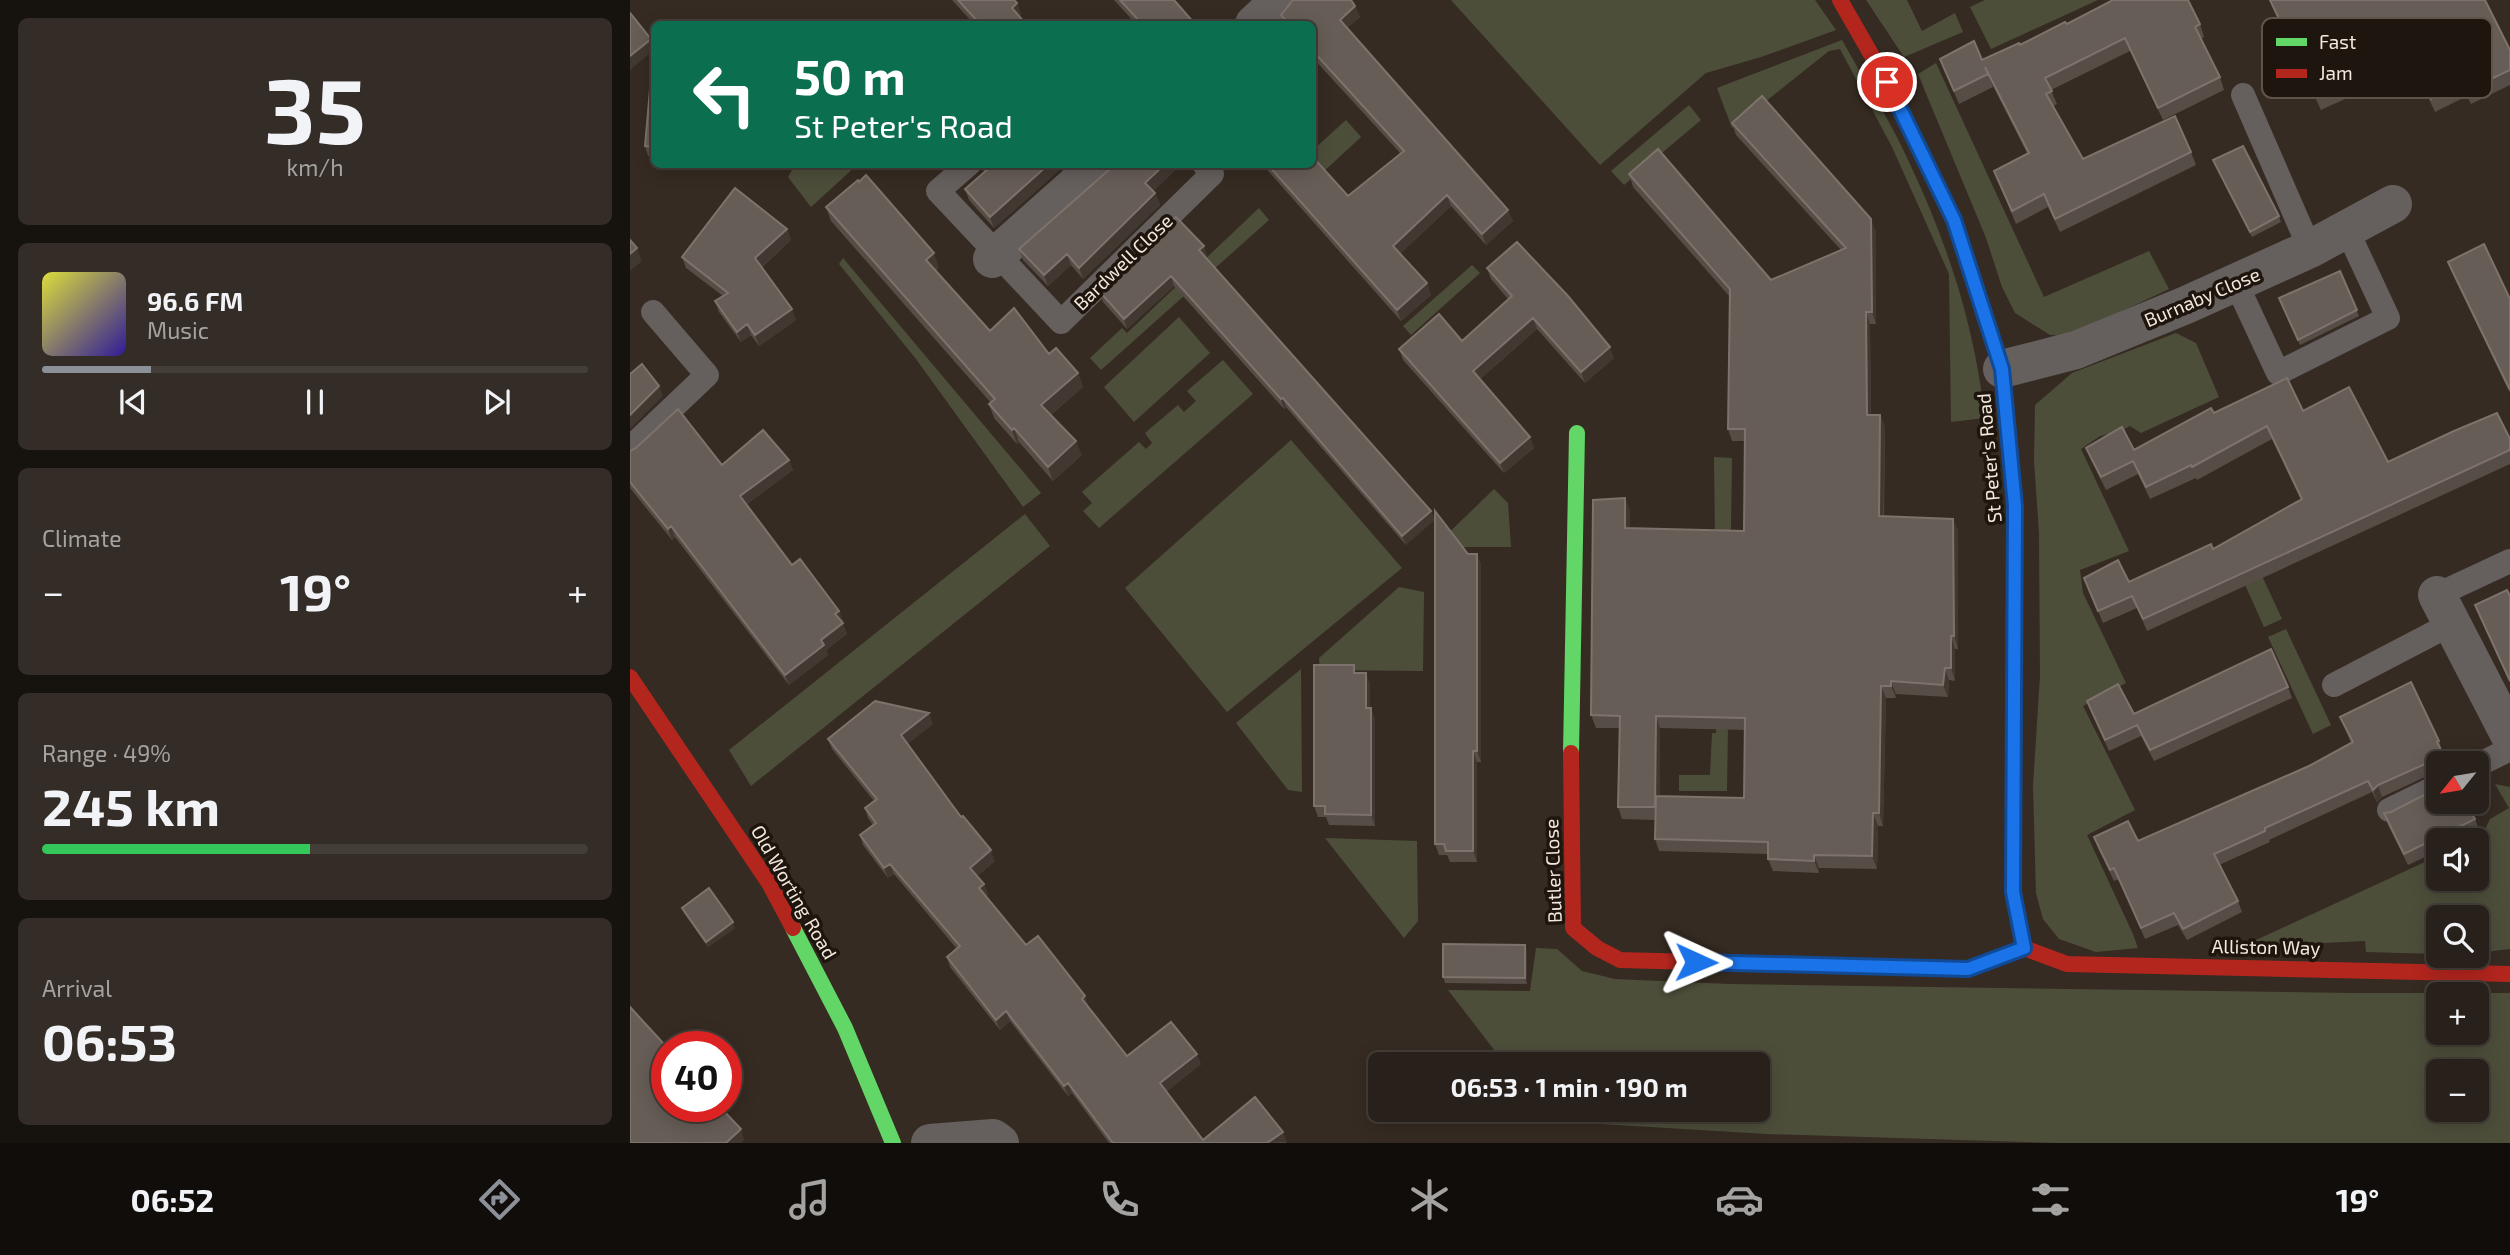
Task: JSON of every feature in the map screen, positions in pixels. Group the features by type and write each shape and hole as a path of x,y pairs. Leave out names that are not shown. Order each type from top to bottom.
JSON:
{"street":[{"path":"1257,21 1280,0"},
{"name":"St Peter's Road","path":"1840,0 1887,82 1954,220 2002,369 2015,506 2013,892 2024,948"},
{"path":"995,257 1095,168"},
{"name":"Burnaby Close","path":"2002,369 2076,349 2236,283 2347,230 2393,204"},
{"name":"Butler Close","path":"1577,433 1571,749 1573,928 1597,948 1620,960 1968,969 2024,948"},
{"path":"2444,610 2510,736"},
{"name":"Old Worting Road","path":"630,677 769,883 845,1028 893,1143"},
{"name":"Alliston Way","path":"2024,948 2067,964 2510,974"},
{"path":"930,1143 993,1138 1000,1143"}],"lane":[{"path":"2243,95 2310,248"},
{"name":"Bardwell Close","path":"964,168 938,191 995,257 1061,322 1212,174 1207,168"},
{"path":"2236,283 2278,373 2388,318 2347,230"},
{"path":"630,447 707,375 653,312"},
{"path":"2334,685 2510,561"},
{"path":"2489,760 2510,749"},
{"path":"2389,810 2426,792"}],"green space":[{"path":"1451,0 1815,0 1836,30 1706,73 1600,165"},
{"path":"1866,0 1907,0 1922,31 1955,13 1963,32 1904,57"},
{"path":"1985,0 2098,0 1991,49 1970,7"},
{"path":"1842,40 1902,146 1948,256 1967,318 1985,418 1951,422 1949,274 1892,147 1840,49 1829,51 1732,128 1717,88"},
{"path":"1936,63 2044,297 2149,251 2169,289 2069,336 2050,335 2015,313 2002,287 1986,238 1918,74"},
{"path":"1689,105 1701,120 1624,185 1611,171"},
{"path":"1346,120 1361,137 1295,198 1310,168 1316,168 1316,147"},
{"path":"793,168 854,168 811,207 788,177"},
{"path":"1259,208 1269,220 1101,370 1090,358 1122,328 1127,333"},
{"path":"843,258 1041,493 1023,507 916,359 839,264"},
{"path":"1472,265 1480,273 1411,335 1403,326"},
{"path":"1179,317 1210,353 1134,422 1104,387"},
{"path":"2176,333 2196,343 2219,397 2141,433 2130,426 2119,432 2100,436 2081,449 2129,551 2080,570 2083,593 2126,683 2083,706 2135,810 2087,835 2138,948 2096,952 2059,939 2043,919 2036,893 2033,786 2040,676 2035,405 2072,373"},
{"path":"1223,360 1253,394 1099,528 1083,511 1092,503 1082,492 1139,442 1146,449 1152,443 1145,433 1178,405 1184,412 1196,401 1187,391"},
{"path":"1291,440 1402,568 1227,712 1125,588"},
{"path":"1714,457 1732,458 1727,791 1679,791 1679,775 1710,775 1712,733 1716,733 1722,538 1715,539"},
{"path":"1494,489 1508,503 1511,547 1434,547"},
{"path":"1025,514 1050,546 751,786 729,750"},
{"path":"2250,550 2282,619 2264,627 2233,558"},
{"path":"1399,587 1424,592 1423,671 1320,670 1319,658"},
{"path":"2286,629 2331,725 2313,734 2268,637"},
{"path":"1301,669 1302,792 1288,790 1236,723"},
{"path":"2495,784 2510,787 2510,949 2489,951 2489,905 2426,905 2426,954 2366,952 2365,941 2241,947 2426,862 2426,891 2489,891 2489,828 2486,828 2490,819 2509,808"},
{"path":"1325,838 1417,841 1418,921 1404,938"},
{"path":"1536,948 1557,949 1582,971 1615,979 1729,984 2426,993 2426,1045 2489,1045 2489,993 2510,993 2510,1143 2059,1143 1767,1134 1600,1124 1596,1122 1770,1122 1770,1052 1496,1052 1448,990 1530,991"}],"building":[{"path":"958,0 1014,0 1017,3 1012,8 1023,21 977,21"},
{"path":"1120,0 1174,0 1192,21 1139,21"},
{"path":"1293,0 1351,0 1355,6 1340,20 1508,210 1482,234 1447,195 1393,246 1427,283 1397,310 1271,168 1316,168 1316,160 1348,196 1404,151 1316,54 1316,21 1286,21 1281,15"},
{"path":"2113,0 2188,0 2200,24 2195,27 2220,77 2158,108 2125,38 2045,78 2052,91 2046,94 2083,159 2175,116 2191,152 2055,219 2044,194 2012,211 1994,171 2029,153 1985,67 1988,74 1954,91 1940,59 1974,41 1982,60 2019,43 2020,45 2065,22 2067,24"},
{"path":"2270,0 2485,0 2510,50 2510,70 2492,79 2492,18 2279,18"},
{"path":"630,13 651,39 630,56"},
{"path":"651,78 651,147 645,146"},
{"path":"1762,96 1871,219 1872,312 1866,312 1867,415 1880,415 1879,516 1953,519 1954,636 1951,636 1951,668 1945,668 1943,685 1891,681 1891,686 1881,686 1879,813 1873,813 1872,856 1814,855 1814,861 1768,859 1768,842 1655,839 1656,796 1744,798 1745,718 1656,716 1655,807 1618,807 1620,716 1591,715 1593,500 1625,498 1625,528 1744,531 1745,429 1728,429 1730,289 1629,174 1658,149 1771,280 1846,248 1732,123"},
{"path":"2243,146 2279,216 2250,232 2213,160"},
{"path":"1045,168 990,217 965,189 988,169"},
{"path":"1161,168 1145,183 1155,193 1079,268 1067,254 1044,275 1019,249 1110,169"},
{"path":"866,175 934,253 926,260 990,331 1014,308 1049,354 1056,348 1078,373 1041,405 1076,441 1048,467 989,404 995,399 826,207"},
{"path":"735,188 787,229 755,258 792,309 755,335 747,324 737,332 715,301 728,293 682,257"},
{"path":"1176,217 1204,246 1199,250 1431,511 1402,536 1283,398 1281,399 1171,276 1124,319 1100,292"},
{"path":"630,240 637,248 630,254"},
{"path":"1517,242 1568,296 1610,347 1581,372 1533,318 1473,371 1530,437 1500,463 1399,349 1439,314 1462,341 1512,296 1487,268"},
{"path":"2484,244 2510,299 2510,390 2448,262"},
{"path":"2340,271 2357,310 2298,340 2279,298"},
{"path":"642,364 659,386 630,415 630,374"},
{"path":"2287,378 2303,411 2349,387 2388,462 2497,413 2510,439 2510,450 2143,619 2132,596 2098,611 2084,578 2118,560 2129,582 2211,544 2213,549 2302,499 2267,426 2192,467 2191,465 2146,487 2133,461 2101,477 2086,448 2122,427 2134,450 2211,408 2214,413"},
{"path":"678,409 722,465 763,430 789,460 740,496 792,565 800,559 839,611 835,614 843,623 821,640 824,645 785,675 671,526 668,529 630,482 630,451"},
{"path":"1435,511 1468,554 1477,554 1477,751 1473,751 1473,851 1446,851 1444,844 1435,844"},
{"path":"2507,590 2510,596 2510,681 2475,605"},
{"path":"2271,649 2288,687 2150,750 2137,725 2105,740 2087,701 2118,684 2134,714"},
{"path":"1314,665 1354,665 1354,673 1366,673 1366,708 1371,708 1371,815 1325,814 1325,806 1314,806"},
{"path":"2411,682 2441,751 2426,751 2426,764 2378,785 2373,790 2368,781 2214,854 2238,901 2183,929 2174,913 2141,928 2114,868 2110,870 2094,837 2128,821 2138,841 2309,766 2353,742 2340,717"},
{"path":"875,701 929,713 901,735 961,817 963,816 991,850 970,868 984,884 979,888 1026,945 1038,936 1085,996 1082,999 1127,1056 1171,1022 1197,1054 1160,1083 1203,1140 1255,1097 1283,1132 1267,1143 1113,1143 1068,1083 1064,1086 1006,1011 996,1020 947,957 960,946 890,864 884,868 860,835 876,823 865,808 877,799 828,739"},
{"path":"2426,794 2426,814 2472,814 2475,819 2457,828 2426,828 2426,843 2404,854 2384,813"},
{"path":"709,888 733,922 706,942 682,908"},
{"path":"1443,944 1525,945 1525,978 1443,977"},
{"path":"630,1007 652,1031 651,1122 734,1122 741,1129 726,1143 630,1143"}],"traffic: fast":[{"path":"1991,335 2002,369 2015,506 2013,892 2024,948"},
{"path":"1571,753 1577,433"},
{"path":"793,928 845,1028 893,1143"}],"traffic: jam":[{"path":"1840,0 1887,82 1954,220 1991,335"},
{"path":"630,677 769,883 793,928"},
{"path":"1571,753 1573,928 1597,948 1620,960 1968,969 2024,948"},
{"path":"2024,948 2067,964 2510,974"}],"route":[{"path":"1696,962 1968,969 2024,948 2013,892 2015,506 2002,369 1954,220 1887,82"}]}
